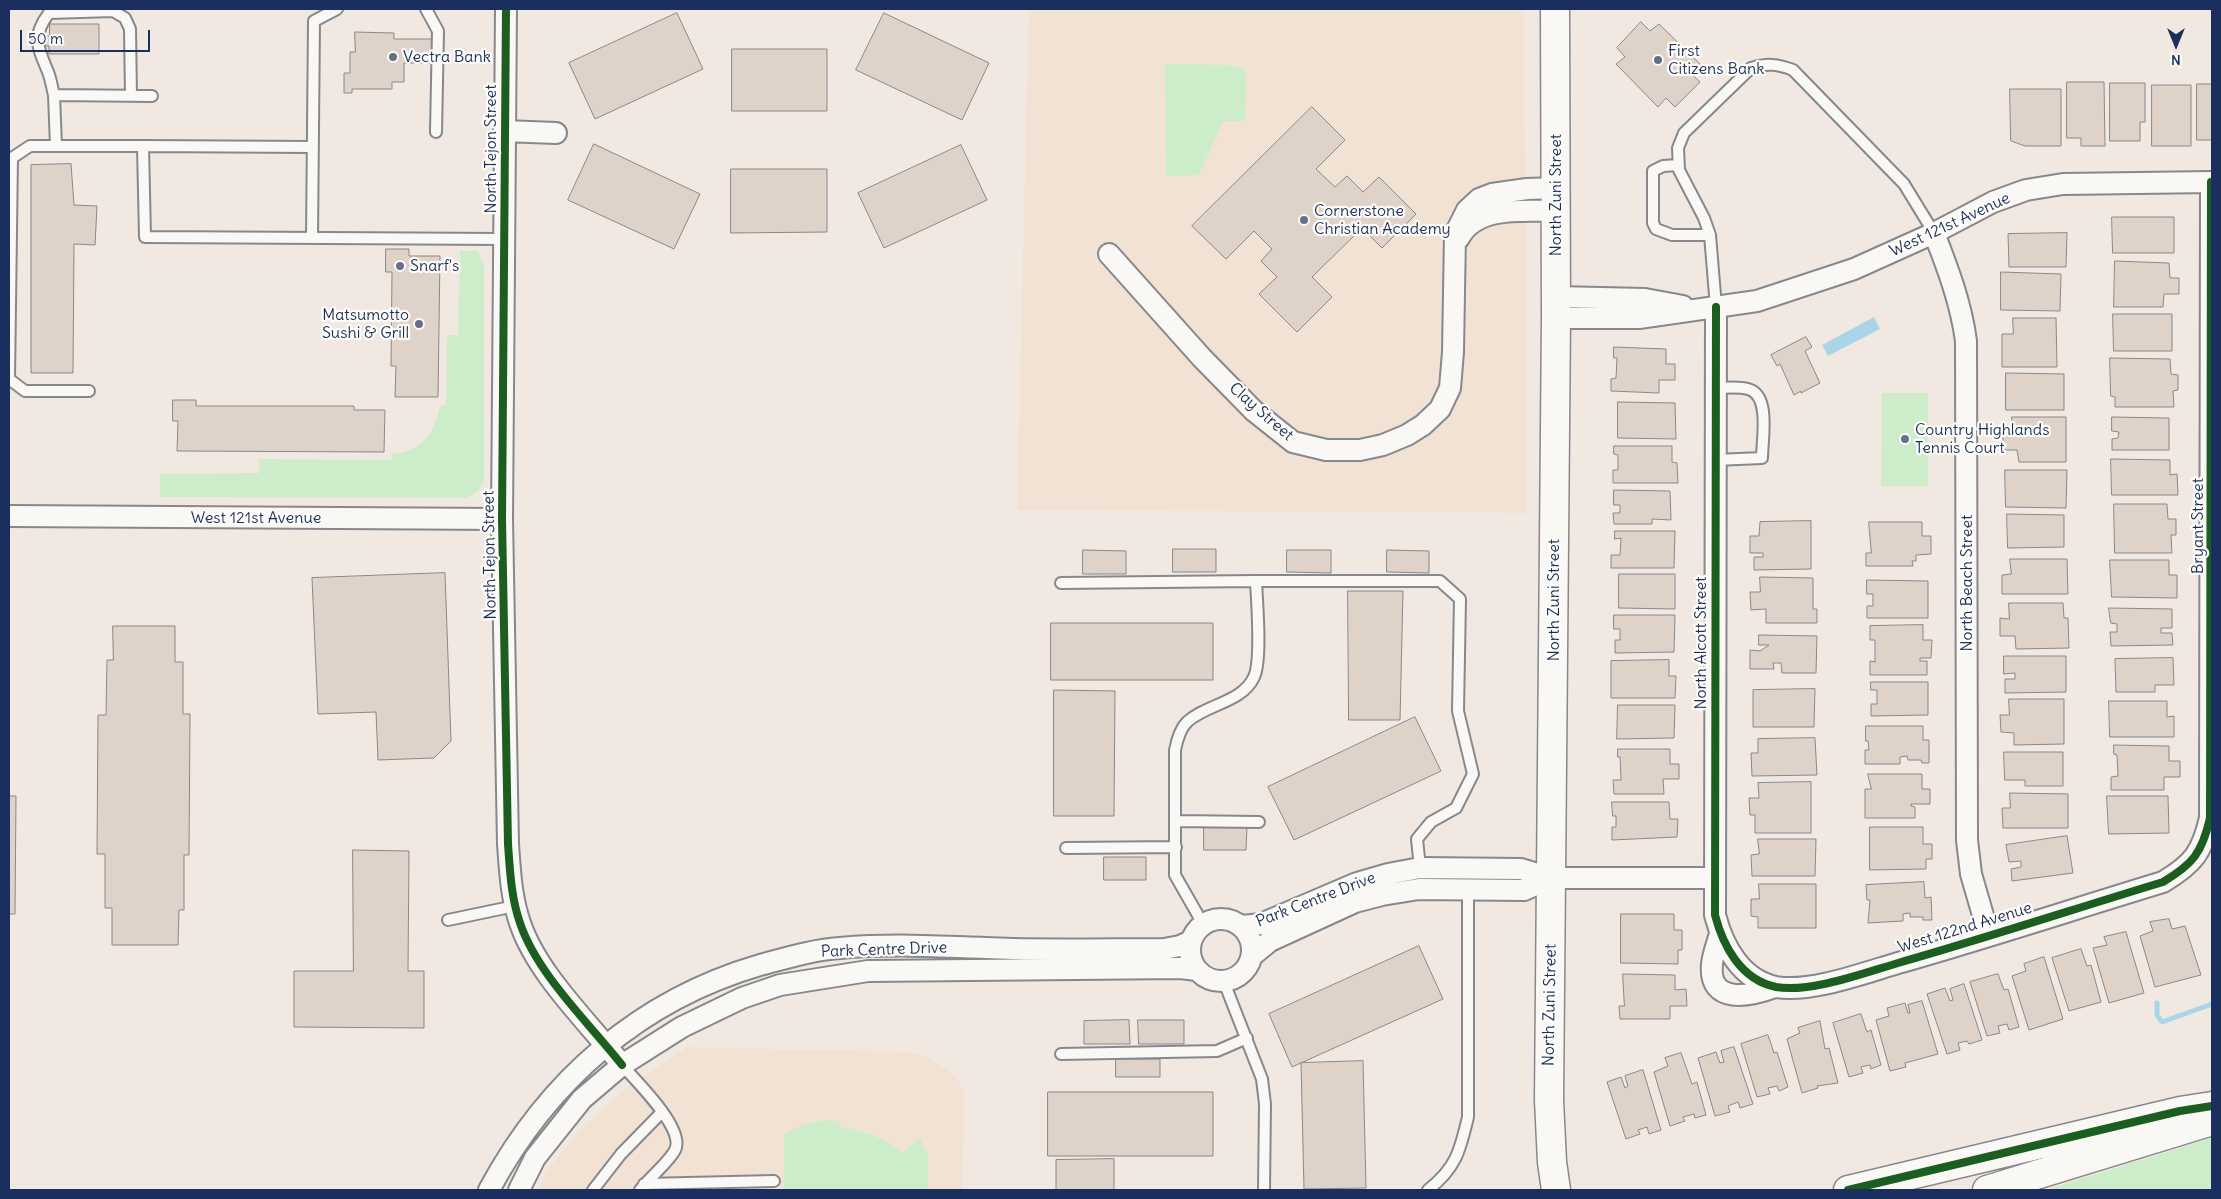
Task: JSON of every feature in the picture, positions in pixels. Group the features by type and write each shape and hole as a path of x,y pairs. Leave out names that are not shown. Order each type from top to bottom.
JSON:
{"street":[{"name":"North Tejon Street","path":"506,9 502,519 508,844 515,906 530,945 546,972 622,1065"},
{"name":"North Zuni Street","path":"1555,9 1556,308 1549,1100 1552,1162 1556,1190"},
{"path":"504,131 556,133"},
{"name":"West 121st Avenue","path":"1556,308 1639,318 1695,308 1757,301 1854,270 1934,233 1993,202 2026,190 2063,184 2212,182"},
{"name":"Bryant Street","path":"2190,864 2204,843 2210,818 2212,684 2212,182"},
{"name":"Clay Street","path":"1109,254 1202,358 1241,398 1293,442 1326,450 1360,450 1383,445 1423,426 1440,409 1450,388 1453,352 1454,246 1461,234 1470,224 1480,218 1556,199"},
{"name":"North Beach Street","path":"1934,233 1962,312 1966,341 1967,840 1971,874 1989,936"},
{"name":"North Alcott Street","path":"1716,307 1715,916 1720,934 1736,962 1745,970"},
{"name":"West 121st Avenue","path":"9,516 502,519"},
{"name":"West 122nd Avenue","path":"1745,970 1759,980 1775,986 1803,988 1989,936 2163,882 2190,864"},
{"name":"Park Centre Drive","path":"1242,926 1261,924 1357,882 1420,868 1521,869 1551,878"},
{"path":"1551,878 1715,878"},
{"name":"Park Centre Drive","path":"1253,955 1270,941 1355,902 1382,895 1419,889 1524,890 1551,878"},
{"path":"1223,919 1233,921 1242,926 1251,939 1253,955 1250,964 1235,979 1224,982 1204,977 1192,961 1190,951 1191,941 1196,932 1203,924 1212,920 1223,919"},
{"path":"1720,934 1712,971 1716,985 1723,992 1732,996 1745,996 1758,994 1775,986"},
{"name":"Park Centre Drive","path":"489,1190 526,1130 556,1092 606,1045 676,998 725,976 796,955 839,948 911,946 1016,949 1164,949 1180,946 1191,941"},
{"name":"Park Centre Drive","path":"519,1190 535,1158 582,1100 622,1065 682,1027 742,998 788,984 868,972 1180,968 1197,970"},
{"path":"1848,1190 2171,1113 2212,1106"},
{"path":"1987,1190 2212,1121"}],"lane":[{"path":"312,238 314,21 337,9"},
{"path":"426,9 438,31 436,132"},
{"path":"56,146 54,95 48,73 38,52 38,35 43,21 49,13 113,11 124,18 130,28 131,96"},
{"path":"1716,307 1710,235 1678,165 1678,148 1684,133 1751,68 1779,64 1793,70 1904,184 1934,233"},
{"path":"54,95 152,96"},
{"path":"89,391 25,391 9,379 10,154 30,146 313,147"},
{"path":"143,146 144,237 504,239"},
{"path":"1678,165 1663,166 1653,171 1653,223 1656,229 1672,235 1710,235"},
{"path":"1715,460 1762,458 1763,404 1759,396 1748,389 1716,388"},
{"path":"1203,924 1175,875 1174,750 1179,733 1188,721 1244,690 1254,677 1258,660 1256,581"},
{"path":"1061,583 1440,582 1460,599 1458,711 1474,774 1456,808 1431,822 1418,839 1420,868"},
{"path":"1176,821 1259,822"},
{"path":"1066,848 1176,847"},
{"path":"1428,1190 1444,1177 1459,1152 1468,1117 1468,890"},
{"path":"448,920 515,906"},
{"path":"1224,982 1262,1079 1265,1104 1264,1190"},
{"path":"1061,1054 1217,1051 1247,1038"},
{"path":"622,1065 662,1112 673,1127 677,1140 675,1150 642,1187"},
{"path":"593,1190 621,1154 662,1112"},
{"path":"642,1187 774,1181"}],"shaded area":[{"path":"1029,9 1524,9 1527,513 1017,510"},
{"path":"687,1047 909,1052 926,1056 951,1072 965,1091 962,1190 537,1190 548,1169 580,1130 624,1090"}],"green space":[{"path":"1165,64 1231,65 1246,70 1245,121 1223,121 1199,175 1166,176"},
{"path":"460,251 478,251 484,267 484,481 479,490 467,498 160,497 160,474 259,473 259,459 391,460 392,454 412,449 419,445 430,432 440,405 446,405 447,335 458,335"},
{"name":"Country Highlands Tennis Court","path":"1882,393 1928,393 1928,486 1881,486"},
{"path":"825,1120 839,1121 840,1127 873,1135 903,1152 920,1138 928,1154 928,1190 784,1190 784,1134 803,1125"},
{"path":"2212,1138 2212,1190 2045,1190"}],"water":[{"path":"1874,317 1880,329 1828,356 1822,345"}],"building":[{"path":"677,13 703,69 595,119 569,63"},
{"path":"884,13 989,63 962,120 856,70"},
{"name":"First Citizens Bank","path":"1641,22 1650,31 1659,24 1700,64 1691,74 1700,82 1675,107 1666,98 1658,107 1616,64 1625,57 1617,48"},
{"path":"50,24 99,24 99,54 49,54 49,46 42,46 42,36 49,36"},
{"name":"Vectra Bank","path":"355,32 394,33 394,39 437,39 436,63 404,63 404,82 392,82 392,89 352,89 352,93 344,93 344,73 350,73 350,52 355,52"},
{"path":"732,49 827,49 827,111 732,111"},
{"path":"2067,82 2104,82 2105,146 2081,146 2081,138 2067,138"},
{"path":"2110,83 2145,83 2145,122 2140,122 2140,141 2110,141"},
{"path":"2197,84 2212,84 2212,140 2197,140"},
{"path":"2152,85 2191,85 2191,146 2152,146"},
{"path":"2010,89 2061,89 2061,146 2025,146 2011,141"},
{"name":"Cornerstone Christian Academy","path":"1312,107 1345,140 1316,169 1335,187 1347,176 1363,192 1379,177 1416,214 1382,248 1362,228 1312,277 1332,297 1297,332 1259,294 1277,277 1261,261 1272,249 1254,231 1226,259 1192,226"},
{"path":"594,144 700,194 674,249 568,200"},
{"path":"961,145 987,200 884,248 858,193"},
{"path":"71,164 74,205 97,206 95,245 74,244 73,373 31,373 31,165"},
{"path":"731,169 827,169 827,232 731,233"},
{"path":"2112,217 2174,217 2174,253 2113,253"},
{"path":"2067,233 2066,267 2009,267 2008,234"},
{"path":"386,249 409,249 409,256 440,256 438,397 395,397 396,366 391,366 392,272 386,272"},
{"path":"2115,261 2169,263 2170,278 2179,278 2179,294 2164,294 2163,307 2114,307"},
{"path":"2001,272 2061,274 2060,311 2001,310"},
{"path":"2113,314 2172,314 2172,351 2114,351"},
{"path":"2013,318 2056,318 2057,367 2002,367 2002,334 2013,334"},
{"path":"1806,337 1812,347 1805,351 1820,383 1794,395 1780,364 1777,366 1771,355"},
{"path":"1614,347 1666,349 1666,364 1675,364 1675,380 1659,380 1659,393 1611,391 1611,379 1616,378 1617,358 1614,358"},
{"path":"2110,358 2170,359 2171,374 2178,375 2178,390 2173,391 2174,407 2115,407 2115,397 2111,396"},
{"path":"2006,373 2064,374 2064,410 2006,410"},
{"path":"173,400 196,400 196,406 354,406 354,410 385,410 384,452 177,451 178,421 173,421"},
{"path":"1618,402 1675,403 1676,439 1618,438"},
{"path":"2012,417 2066,417 2066,462 2019,462 2017,450 2003,450 2003,433 2013,434"},
{"path":"2112,417 2169,418 2169,450 2112,450 2112,439 2118,438 2119,432 2112,431"},
{"path":"1614,446 1672,446 1672,462 1677,463 1678,483 1613,483 1613,470 1618,470 1618,455 1614,454"},
{"path":"2111,459 2170,460 2170,475 2177,474 2178,495 2112,495"},
{"path":"2005,470 2067,470 2066,508 2006,507"},
{"path":"1614,490 1670,491 1671,520 1652,519 1652,524 1614,524 1613,513 1620,513 1620,505 1614,505"},
{"path":"2114,504 2167,504 2168,519 2176,519 2176,535 2171,535 2172,553 2115,553"},
{"path":"2007,514 2064,515 2064,547 2008,548"},
{"path":"1811,521 1811,569 1754,570 1754,557 1763,557 1763,553 1750,553 1750,536 1759,536 1760,522"},
{"path":"1869,522 1922,522 1922,536 1931,536 1931,554 1916,555 1916,561 1912,561 1913,566 1866,566 1866,553 1871,553"},
{"path":"1615,531 1675,531 1674,568 1611,568 1611,555 1620,555 1621,538 1615,539"},
{"path":"1173,549 1216,549 1216,572 1173,572"},
{"path":"1083,550 1126,551 1126,574 1083,574"},
{"path":"1287,550 1331,550 1331,573 1287,572"},
{"path":"1387,550 1429,551 1429,573 1387,572"},
{"path":"2010,559 2067,559 2068,594 2002,594 2002,575 2011,574"},
{"path":"2110,560 2169,560 2169,575 2177,575 2177,598 2112,597"},
{"path":"445,573 451,741 434,758 378,760 376,712 318,714 312,578"},
{"path":"1619,574 1675,574 1675,609 1619,608"},
{"path":"1760,577 1813,578 1813,609 1817,609 1817,623 1766,623 1766,609 1751,610 1750,592 1760,592"},
{"path":"1867,580 1928,581 1928,618 1867,618 1867,606 1873,606 1873,594 1867,594"},
{"path":"1348,591 1403,591 1400,720 1349,720"},
{"path":"2009,603 2063,603 2064,618 2068,618 2069,648 2016,649 2015,636 2000,636 2000,618 2009,619"},
{"path":"2109,608 2172,609 2172,628 2161,628 2161,633 2172,633 2173,645 2111,646 2110,632 2117,632 2117,624 2111,623"},
{"path":"1614,615 1675,615 1674,652 1615,653 1615,640 1620,640 1620,629 1614,629"},
{"path":"1051,623 1213,623 1213,680 1051,680"},
{"path":"1923,625 1923,640 1932,640 1931,658 1920,658 1920,661 1927,661 1927,675 1870,675 1870,661 1875,662 1875,640 1870,640 1870,626"},
{"path":"113,626 175,626 175,662 183,662 183,714 190,714 189,855 184,855 184,910 179,910 178,945 112,945 112,908 105,908 105,854 97,854 98,715 106,715 107,660 113,660"},
{"path":"1759,635 1817,636 1816,673 1782,673 1781,663 1773,663 1774,669 1750,669 1750,650 1760,651 1769,645 1759,645"},
{"path":"2004,656 2066,656 2066,692 2005,693 2005,679 2015,679 2015,673 2004,674"},
{"path":"2173,658 2174,685 2155,685 2155,692 2116,692 2115,659"},
{"path":"1669,660 1669,676 1676,676 1675,698 1611,698 1611,661"},
{"path":"1871,682 1928,682 1928,715 1871,716 1871,704 1877,704 1877,690 1871,690"},
{"path":"1815,689 1814,727 1753,727 1753,690"},
{"path":"1054,690 1115,691 1114,816 1054,816"},
{"path":"2009,699 2064,699 2064,744 2014,745 2014,733 2001,732 2000,715 2009,715"},
{"path":"2109,701 2167,701 2167,717 2174,716 2174,737 2110,737"},
{"path":"1618,705 1675,705 1674,738 1617,739"},
{"path":"1415,717 1441,771 1294,840 1268,787"},
{"path":"1866,726 1923,726 1923,740 1929,740 1929,763 1922,763 1921,760 1908,760 1907,756 1900,757 1900,764 1865,764 1865,750 1869,750 1868,741 1866,741"},
{"path":"1815,738 1817,775 1752,776 1751,753 1758,753 1758,739"},
{"path":"2114,745 2169,746 2169,761 2180,761 2180,777 2164,777 2164,790 2111,790 2111,777 2118,776 2117,755 2114,754"},
{"path":"1618,749 1670,749 1670,764 1679,764 1679,779 1663,779 1664,794 1614,794 1613,780 1621,780"},
{"path":"2004,752 2063,752 2063,786 2025,786 2025,780 2005,780"},
{"path":"1868,774 1922,774 1922,789 1930,789 1930,804 1911,804 1911,806 1915,807 1915,818 1865,818 1865,789 1871,789"},
{"path":"1811,782 1811,833 1755,833 1755,815 1750,815 1749,798 1759,798 1758,783"},
{"path":"2010,793 2068,794 2068,828 2003,828 2002,808 2010,808"},
{"path":"9,796 16,796 15,914 9,914"},
{"path":"2107,796 2168,796 2169,833 2109,834"},
{"path":"1612,802 1669,802 1670,819 1678,819 1677,837 1612,840 1612,827 1616,827 1616,816 1613,816"},
{"path":"1204,826 1247,827 1246,850 1204,850"},
{"path":"1870,827 1923,827 1923,844 1932,844 1932,859 1926,859 1926,869 1870,870"},
{"path":"2067,836 2073,873 2012,881 2011,869 2021,867 2021,861 2009,862 2006,845"},
{"path":"1758,839 1816,839 1815,876 1752,876 1751,855 1759,854"},
{"path":"353,850 409,851 408,971 424,971 424,1028 294,1027 294,971 353,971"},
{"path":"1104,857 1146,857 1146,880 1104,880"},
{"path":"1924,882 1925,898 1931,897 1932,920 1923,920 1923,917 1910,917 1910,913 1903,914 1903,921 1868,923 1870,900 1867,900 1866,885"},
{"path":"1759,884 1816,884 1816,928 1758,928 1758,917 1751,916 1751,899 1759,899"},
{"path":"1621,914 1674,914 1674,930 1682,930 1682,950 1678,950 1678,964 1621,963"},
{"path":"2169,919 2172,929 2185,926 2201,975 2155,987 2140,936 2153,931 2150,922"},
{"path":"2126,932 2144,993 2109,1003 2093,948 2107,945 2104,937"},
{"path":"1419,946 1443,999 1292,1067 1269,1014"},
{"path":"2081,949 2087,966 2091,965 2101,1002 2069,1011 2052,958"},
{"path":"2044,957 2063,1019 2029,1030 2012,976 2026,971 2024,964"},
{"path":"1623,974 1675,975 1675,990 1686,989 1687,1006 1670,1006 1670,1019 1620,1019 1619,1006 1624,1006"},
{"path":"1998,974 2004,990 2008,989 2019,1027 2009,1030 2007,1024 1998,1026 2000,1033 1987,1036 1970,982"},
{"path":"1964,984 1982,1040 1969,1044 1967,1041 1958,1043 1960,1050 1947,1054 1927,994 1945,988 1950,1001 1953,1000 1950,989"},
{"path":"1922,1001 1938,1054 1905,1063 1906,1067 1890,1071 1876,1020 1889,1016 1887,1008 1905,1003 1908,1013 1910,1013 1908,1005"},
{"path":"1861,1014 1867,1032 1871,1030 1881,1065 1871,1069 1870,1065 1861,1067 1863,1073 1849,1077 1833,1023"},
{"path":"1129,1020 1130,1044 1084,1044 1084,1021"},
{"path":"1138,1020 1184,1020 1184,1044 1139,1044"},
{"path":"1820,1021 1825,1049 1829,1048 1838,1083 1817,1086 1818,1088 1802,1093 1787,1039 1800,1033 1798,1028"},
{"path":"1768,1035 1774,1053 1777,1052 1788,1087 1779,1091 1777,1086 1768,1088 1770,1094 1757,1097 1741,1044"},
{"path":"1734,1047 1753,1104 1740,1108 1738,1102 1728,1106 1730,1112 1715,1116 1698,1058 1716,1052 1720,1063 1724,1062 1721,1051"},
{"path":"1681,1053 1692,1084 1697,1082 1706,1115 1695,1118 1694,1114 1683,1117 1685,1121 1670,1126 1654,1072 1668,1066 1665,1058"},
{"path":"1116,1059 1160,1059 1160,1077 1116,1077"},
{"path":"1363,1061 1366,1188 1304,1189 1301,1063"},
{"path":"1643,1070 1661,1130 1649,1134 1647,1127 1638,1130 1640,1134 1626,1139 1607,1082 1621,1077 1625,1088 1628,1086 1625,1076"},
{"path":"1048,1092 1213,1092 1213,1156 1048,1156"},
{"path":"1114,1159 1114,1190 1056,1190 1056,1160"}],"waterway":[{"path":"2157,1003 2157,1015 2162,1022 2212,1004"}],"cycle path":[{"path":"506,9 502,519 508,844 511,884 520,923 538,961 565,997 622,1065"},
{"path":"1716,307 1715,915 1718,927 1735,960 1753,977 1776,987 1790,988 1821,985 1997,934 2163,882 2189,863 2200,849 2210,818 2211,182"},
{"path":"1848,1190 2180,1111 2212,1106"}],"place":[{"name":"Vectra Bank","path":"393,57"},
{"name":"First Citizens Bank","path":"1658,60"},
{"name":"Cornerstone Christian Academy","path":"1304,220"},
{"name":"Snarf's","path":"400,266"},
{"name":"Matsumotto Sushi & Grill","path":"419,324"},
{"name":"Country Highlands Tennis Court","path":"1905,439"}]}
